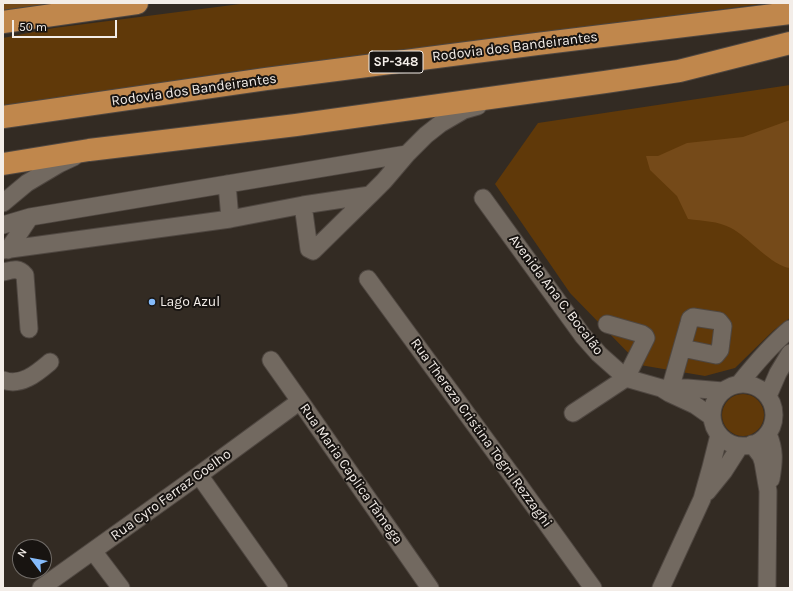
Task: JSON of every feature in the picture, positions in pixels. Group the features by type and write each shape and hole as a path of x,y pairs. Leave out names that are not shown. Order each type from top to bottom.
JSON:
{"highway":[{"path":"3,22 136,3"},
{"name":"Rodovia dos Bandeirantes","path":"3,117 289,76 790,13"},
{"path":"3,164 89,150 288,126 679,71 790,43"}],"street":[{"path":"303,205 309,249 313,251 384,181 407,154 426,135 440,124 464,110 518,94"},
{"path":"3,203 27,183 59,164 89,150"},
{"path":"3,225 30,217 407,154"},
{"path":"227,184 230,219"},
{"path":"6,250 230,219 303,205 370,195"},
{"name":"Avenida Ana C. Bocalão","path":"483,198 583,336 599,354 626,378 667,390 695,405 712,417"},
{"path":"6,250 30,217"},
{"path":"3,272 16,269 22,271 25,275 29,329"},
{"name":"Rua Thereza Cristina Togni Rezzaghi","path":"368,279 593,588"},
{"path":"573,413 626,378 646,338 642,334 607,324"},
{"path":"739,384 779,338 790,329"},
{"path":"667,390 682,348"},
{"path":"768,396 778,373 790,354"},
{"name":"Rua Maria Caplica Tâmega","path":"271,360 430,588"},
{"path":"3,380 16,382 22,380 36,374 50,362"},
{"path":"739,384 750,384 760,388 768,396 774,411 774,419 768,434 761,440 746,445 732,444 725,440 719,435 714,427 712,417 714,403 718,396 731,386 739,384"},
{"name":"Avenida Ana C. Bocalão","path":"667,390 723,391"},
{"name":"Rua Cyro Ferraz Coelho","path":"41,588 300,401"},
{"path":"768,434 772,443 774,457 768,491"},
{"path":"661,588 702,499 719,435"},
{"path":"746,445 761,456 768,491 767,588"},
{"path":"702,499 746,445"},
{"path":"199,475 279,588"},
{"path":"93,551 120,588"}],"shaded area":[{"path":"3,3 50,3 3,17"},
{"path":"248,3 768,3 486,41 232,72 3,107 3,38 54,28"},
{"path":"790,85 790,318 774,330 735,368 705,376 640,365 570,293 495,184 538,123"},
{"path":"790,120 790,268 783,266 768,257 731,228 716,223 688,219 677,196 650,170 646,156 658,156 687,143 743,137"},
{"path":"739,394 747,394 755,397 761,403 764,415 761,427 755,433 747,436 739,436 731,433 725,427 722,419 722,411 725,403 731,397"}],"place":[{"name":"Lago Azul","path":"152,302"}]}
